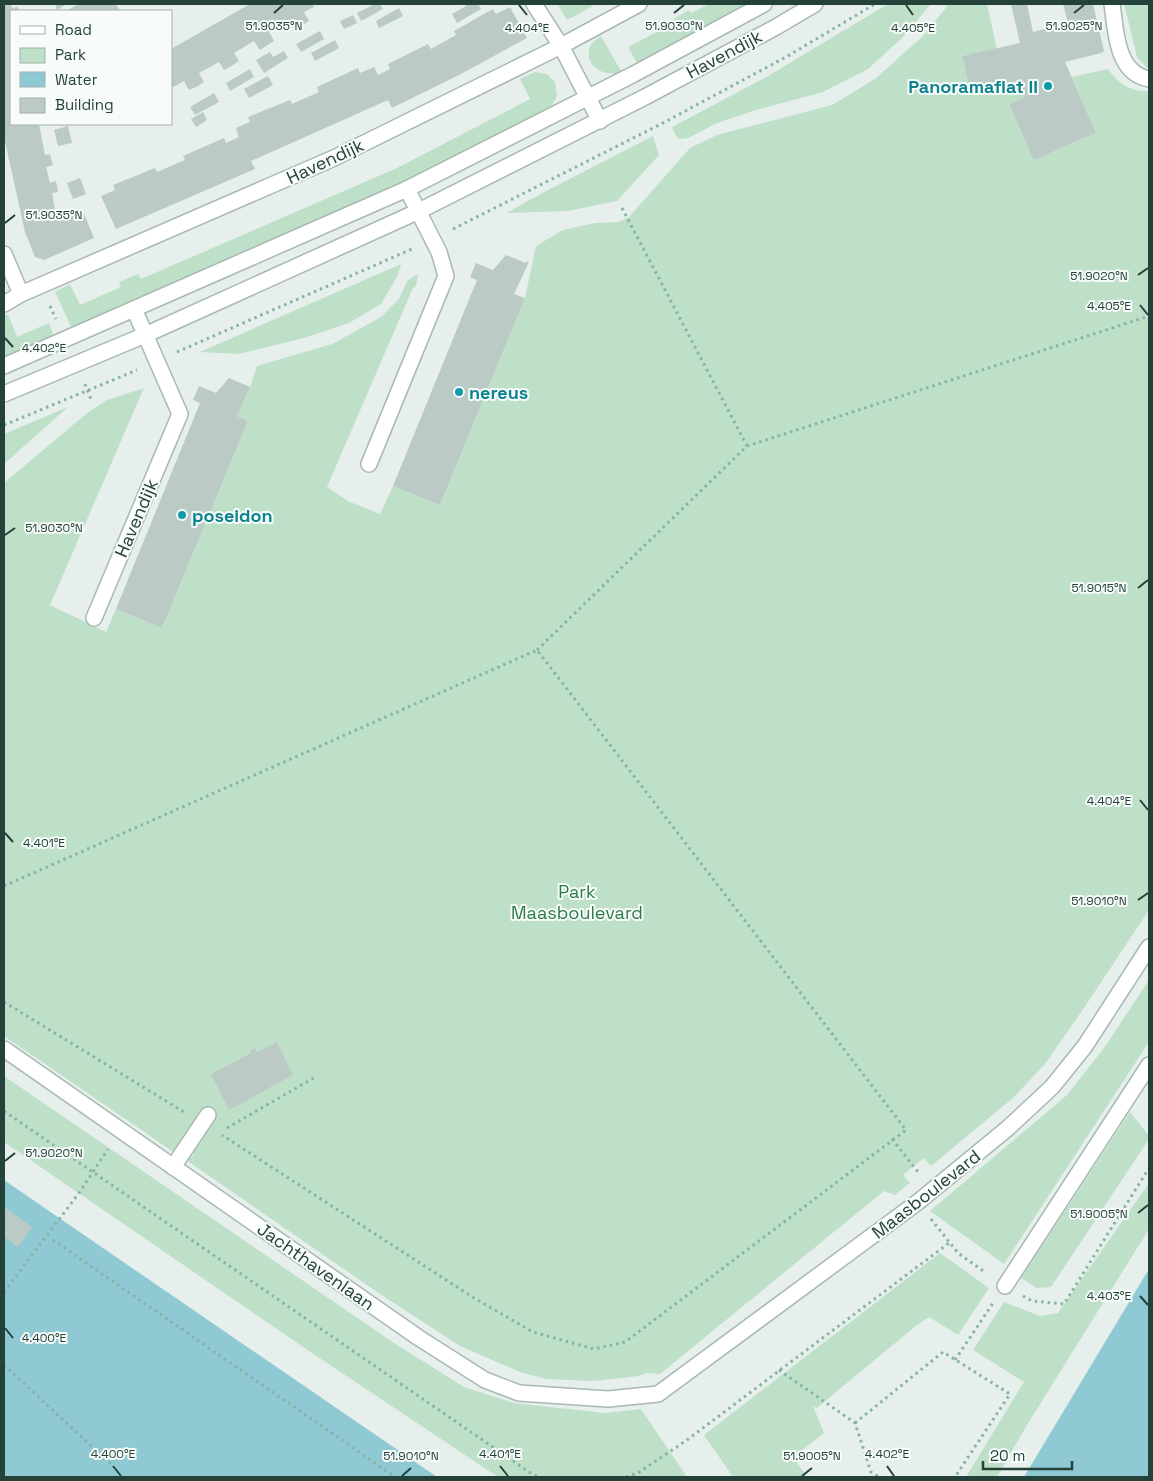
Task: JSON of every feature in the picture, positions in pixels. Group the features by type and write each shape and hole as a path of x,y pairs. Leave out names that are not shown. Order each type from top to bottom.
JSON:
{"street":[{"path":"534,4 561,46 600,121"},
{"name":"Havendijk","path":"4,304 21,294 334,158 561,46 639,4"},
{"name":"Havendijk","path":"4,366 407,189 587,98 764,4"},
{"name":"Havendijk","path":"4,394 145,334 418,211 600,121 776,27 815,4"},
{"path":"1112,4 1122,57 1130,70 1140,77 1149,79"},
{"path":"369,464 446,276 439,252 407,189"},
{"path":"4,254 21,294"},
{"name":"Havendijk","path":"94,618 180,414 134,309"},
{"name":"Maasboulevard","path":"658,1394 933,1191 1008,1128 1052,1087 1085,1046 1149,948"},
{"name":"Jachthavenlaan","path":"4,1049 419,1338 485,1380 520,1393 608,1399 658,1394"},
{"path":"1005,1286 1149,1065"},
{"path":"173,1167 205,1119"}],"path":[{"path":"622,208 747,446"},
{"path":"4,886 536,650 747,446 1149,316"},
{"path":"317,1076 218,1133 474,1298 533,1332 594,1349 625,1342 906,1130 536,650"},
{"path":"4,1002 205,1119"},
{"path":"4,1111 524,1468 540,1477"},
{"path":"4,1292 79,1194 120,1130"},
{"path":"892,1140 933,1191"},
{"path":"53,1240 395,1477"},
{"path":"626,1477 638,1472 687,1440 949,1243"},
{"path":"955,1360 1005,1286"},
{"path":"855,1423 944,1352 1010,1394 954,1477"},
{"path":"4,1365 113,1466"},
{"path":"779,1370 855,1423 871,1472 879,1477"}],"green space":[{"path":"557,4 591,4 593,6 567,20"},
{"path":"709,4 750,4 637,63 628,47 668,26 667,23 689,10 691,13"},
{"path":"888,4 931,4 902,38 868,69 823,92 756,110 717,123 688,138 679,139 675,134 672,127 768,76"},
{"name":"Park Maasboulevard","path":"949,4 987,4 997,49 962,56 971,92 1019,80 1025,97 1009,104 1033,159 1096,133 1072,77 1108,69 1116,79 1126,86 1136,90 1149,91 1149,910 1045,1064 1013,1098 931,1166 924,1158 903,1175 910,1183 895,1195 884,1191 660,1374 646,1373 639,1376 593,1381 546,1379 520,1372 460,1346 380,1294 186,1160 194,1155 181,1146 172,1151 4,1036 4,483 87,413 107,400 144,388 50,605 106,632 116,609 162,628 248,421 237,416 257,366 332,344 381,317 399,299 408,280 418,274 416,286 413,288 327,487 348,501 380,514 393,486 440,505 525,298 536,246 563,230 595,223 618,222 629,217 690,148 717,135 832,105 875,79 922,37"},
{"path":"1124,4 1149,4 1149,69 1137,57"},
{"path":"601,36 621,71 614,76 613,73 598,70 589,58 591,45"},
{"path":"535,72 547,74 555,82 557,96 550,108 379,194 72,329 55,292 70,284 80,305 121,287 119,282 138,274 141,279 397,168 530,99 520,79"},
{"path":"653,136 659,155 617,201 568,211 506,213 550,189"},
{"path":"401,264 397,277 381,304 349,323 304,338 239,354 200,352"},
{"path":"8,314 17,337 49,323 54,337 4,358 4,316"},
{"path":"68,407 4,464 4,434"},
{"path":"1149,980 1149,1042 1004,1264 930,1211 1067,1095 1104,1048"},
{"path":"4,1076 394,1343 464,1387 514,1403 605,1413 641,1409 687,1477 498,1477 306,1349 4,1142"},
{"path":"1130,1112 1149,1136 1149,1139 1051,1287 1037,1288 1021,1278"},
{"path":"1149,1183 1149,1229 1024,1430 997,1477 966,1477 1024,1382 973,1350 1004,1302 1040,1316 1058,1313"},
{"path":"940,1253 989,1288 958,1335 929,1317 817,1408 813,1406 824,1433 793,1457 807,1477 733,1477 704,1435"}],"water":[{"path":"4,1180 65,1222 437,1477 4,1477"},
{"path":"1149,1269 1149,1477 1024,1477"}],"building":[{"path":"4,4 11,4 12,8 18,7 19,10 10,10 10,125 39,125 45,155 50,154 53,165 46,167 50,183 56,181 58,192 52,193 55,210 62,209 64,217 82,209 94,238 44,260 35,257 25,232 4,137"},
{"path":"55,4 67,4 57,10"},
{"path":"79,4 116,4 119,10 68,10"},
{"path":"250,4 313,4 314,7 304,12 309,21 294,30 289,21 269,32 274,41 260,50 254,41 234,53 239,61 233,65 224,70 219,62 199,73 204,82 189,90 184,81 173,87 172,86 172,48"},
{"path":"375,4 380,4 383,9 361,21 357,13"},
{"path":"465,4 478,4 481,9 457,23 452,14 466,6"},
{"name":"Panoramaflat II","path":"1011,4 1027,4 1033,32 1068,23 1063,4 1093,4 1104,51 1065,62 1096,133 1036,159 1033,159 1009,104 1025,97 1019,80 971,93 962,56 1020,43"},
{"path":"510,7 527,38 461,74 392,108 388,100 251,161 255,169 116,229 101,196 115,190 113,185 155,168 157,172 185,160 183,156 224,138 226,143 239,137 236,128 250,122 248,117 290,100 292,104 319,92 317,87 358,68 360,73 374,67 378,75 390,69 388,64 428,44 431,49 456,35 454,31 493,9 496,14"},
{"path":"399,8 403,16 379,28 376,21"},
{"path":"353,15 357,23 344,29 340,21"},
{"path":"320,31 324,39 301,52 296,44"},
{"path":"335,40 339,48 315,61 311,53"},
{"path":"284,51 288,58 264,73 256,60 270,52 273,57"},
{"path":"250,69 254,77 230,91 226,83"},
{"path":"268,76 273,85 249,98 244,89"},
{"path":"214,93 219,102 195,115 190,107"},
{"path":"203,112 207,120 196,127 191,119"},
{"path":"68,126 72,143 58,146 54,130"},
{"path":"80,178 86,194 73,199 67,183"},
{"name":"nereus","path":"506,255 526,263 527,261 529,262 514,294 525,298 440,505 393,486 477,280 470,277 476,263 493,270"},
{"name":"poseidon","path":"229,378 250,387 237,416 248,421 162,628 116,609 200,403 193,400 199,386 216,393"},
{"path":"277,1042 293,1075 229,1110 211,1074 251,1053 250,1050 255,1048 257,1052"},
{"path":"4,1207 32,1227 18,1247 4,1237"}],"place":[{"name":"Panoramaflat II","path":"1048,86"},
{"name":"nereus","path":"459,392"},
{"name":"poseidon","path":"182,515"}]}
